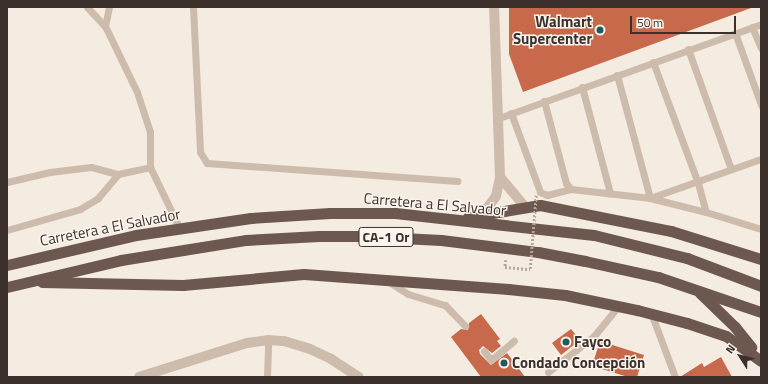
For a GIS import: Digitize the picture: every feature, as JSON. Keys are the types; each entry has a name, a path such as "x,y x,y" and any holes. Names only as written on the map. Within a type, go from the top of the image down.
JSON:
{"highway":[{"path":"458,219 525,206 540,205 671,231 761,259"},
{"name":"Carretera a El Salvador","path":"7,265 80,246 180,228 257,217 330,213 395,213 594,235 634,243 686,258 761,286"},
{"name":"CA-1 Or","path":"7,287 121,260 198,247 253,240 333,236 441,240 538,252 625,269 696,289 761,312"},
{"path":"25,282 183,285 304,274 508,289 565,296 651,313 726,336 761,361"},
{"path":"696,289 735,327 761,361"}],"street":[{"path":"483,214 496,196 500,178 496,119 494,7"},
{"path":"500,178 525,206"},
{"path":"140,377 247,343 268,340 284,341 310,349 331,359 359,377"}],"lane":[{"path":"87,7 105,26 139,98 150,132 150,167 180,228"},
{"path":"105,26 109,7"},
{"path":"193,7 200,152 207,163 457,182"},
{"path":"496,119 761,24"},
{"path":"752,27 761,48"},
{"path":"735,33 761,105"},
{"path":"688,49 731,169"},
{"path":"653,62 698,183 706,212"},
{"path":"618,75 650,198"},
{"path":"582,87 610,193"},
{"path":"544,101 566,183 571,188"},
{"path":"512,113 540,192 546,195 571,188 650,198 706,212 761,229"},
{"path":"650,198 698,183 731,169 761,160"},
{"path":"7,182 50,172 91,167 118,174 150,167"},
{"path":"7,230 80,209 98,198 118,174"},
{"path":"385,280 408,294 445,305 465,326"},
{"path":"548,372 594,336 618,306"},
{"path":"651,313 675,377"},
{"path":"267,377 268,340"},
{"path":"484,351 491,360 514,341"}],"path":[{"path":"505,267 530,269 536,195"}],"building":[{"name":"Walmart Supercenter","path":"509,7 751,8 523,92 509,54"},
{"path":"481,314 500,339 497,341 501,346 492,353 483,346 479,350 480,354 491,365 507,353 525,377 481,377 451,337 461,329 468,330 469,323"},
{"name":"Fayco","path":"571,329 580,340 561,355 552,343"},
{"path":"600,341 644,355 637,377 628,377 592,366"},
{"path":"721,357 732,377 680,377 702,363 704,367"}],"place":[{"name":"Walmart Supercenter","path":"600,30"},
{"name":"Fayco","path":"566,342"},
{"name":"Condado Concepción","path":"504,363"}]}
